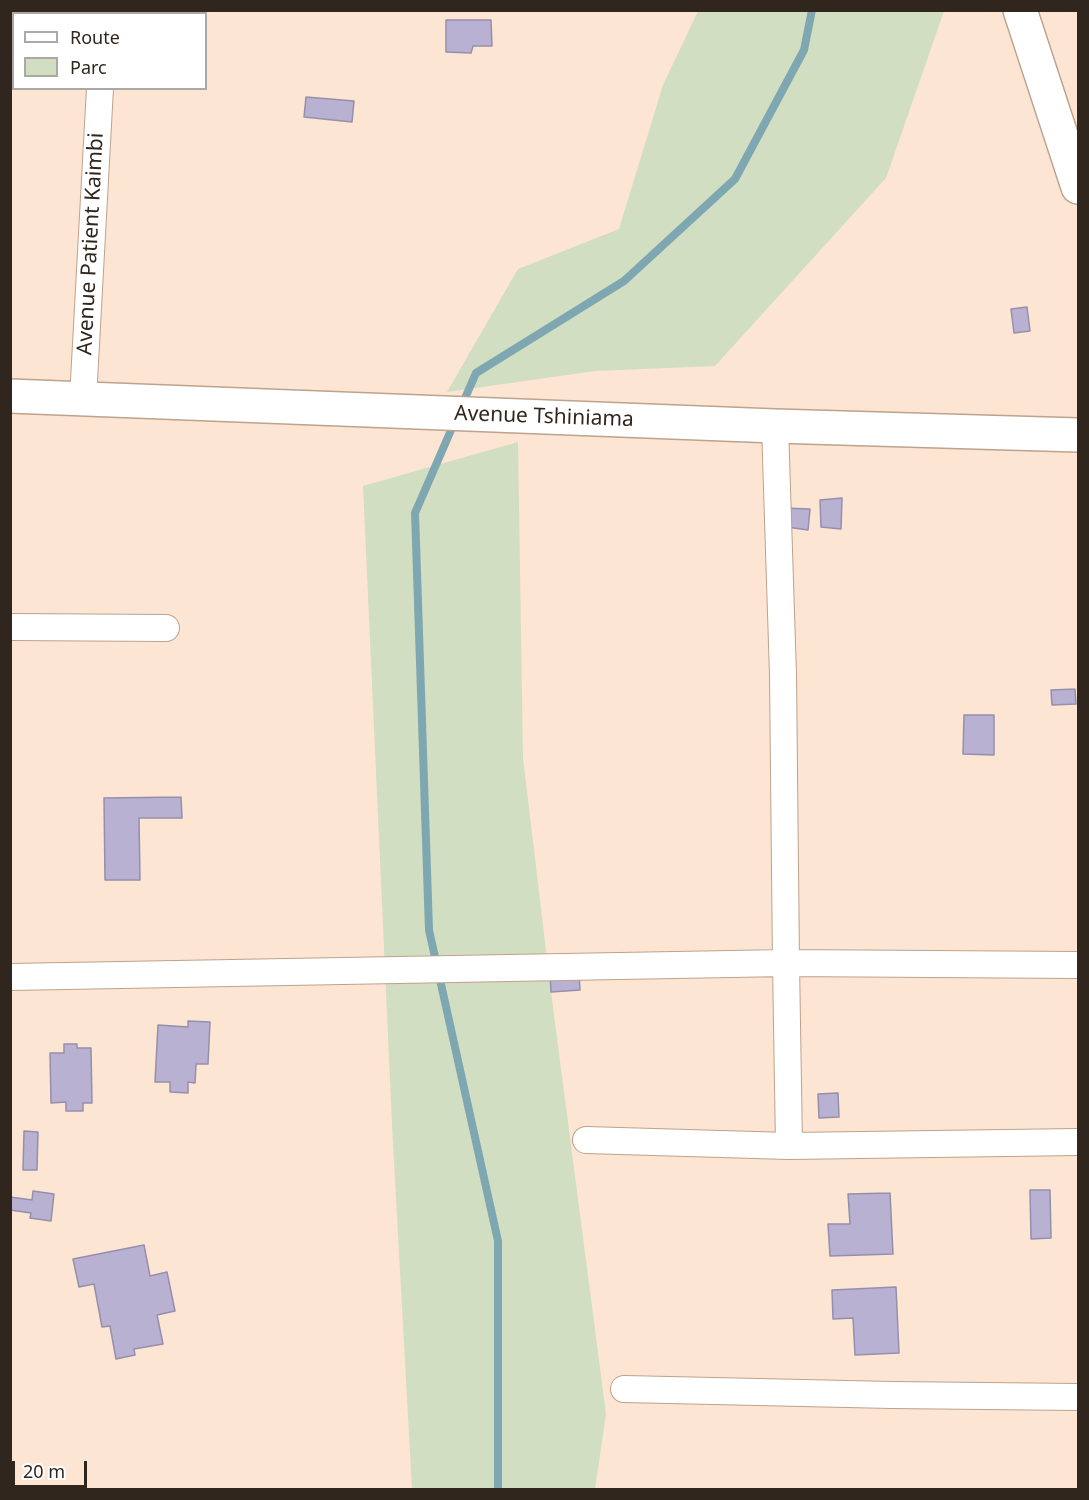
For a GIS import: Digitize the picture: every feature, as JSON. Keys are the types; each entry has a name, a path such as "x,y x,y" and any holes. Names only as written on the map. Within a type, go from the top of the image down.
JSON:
{"street":[{"path":"1020,10 1078,187"},
{"name":"Avenue Patient Kaimbi","path":"83,399 100,90"},
{"name":"Avenue Tshiniama","path":"10,396 775,426 1078,435"},
{"path":"775,426 783,675 789,1146"},
{"path":"10,627 166,628"},
{"path":"10,977 786,963 1078,965"},
{"path":"586,1140 789,1146 1078,1142"},
{"path":"624,1389 1078,1397"}],"green space":[{"path":"698,11 944,11 886,178 715,366 595,371 447,392 518,269 619,229 663,85"},
{"path":"518,442 523,758 606,1414 595,1489 412,1489 392,1124 363,486"}],"building":[{"path":"446,20 491,20 492,46 473,46 471,53 446,52"},
{"path":"306,97 354,101 352,122 304,117"},
{"path":"1027,307 1030,331 1014,333 1011,309"},
{"path":"842,498 841,529 821,527 820,500"},
{"path":"783,508 810,509 808,530 787,527"},
{"path":"1075,689 1076,704 1052,705 1051,690"},
{"path":"964,715 994,715 994,755 963,754"},
{"path":"181,797 182,818 139,818 140,880 105,880 104,798"},
{"path":"579,973 580,990 551,992 550,974"},
{"path":"188,1021 210,1022 208,1064 196,1064 195,1083 188,1082 188,1093 170,1092 170,1082 155,1082 158,1025 188,1027"},
{"path":"64,1044 77,1044 77,1048 91,1048 92,1103 83,1103 83,1111 66,1111 66,1102 51,1103 50,1053 64,1053"},
{"path":"838,1093 839,1117 819,1118 818,1094"},
{"path":"24,1131 38,1132 37,1170 23,1170"},
{"path":"1030,1190 1050,1190 1051,1238 1031,1239"},
{"path":"33,1191 54,1194 51,1221 30,1218 31,1213 10,1210 10,1197 32,1200"},
{"path":"890,1193 893,1254 830,1256 828,1224 850,1224 848,1194"},
{"path":"144,1245 150,1276 167,1272 175,1311 157,1315 163,1344 134,1349 135,1355 116,1359 110,1326 102,1327 94,1284 79,1287 73,1259"},
{"path":"896,1287 899,1353 855,1355 853,1318 833,1319 832,1290"}],"waterway":[{"path":"462,405 476,373 624,281 735,179 804,50 812,10"},
{"path":"455,421 415,513 429,930 498,1241 498,1490"}]}
